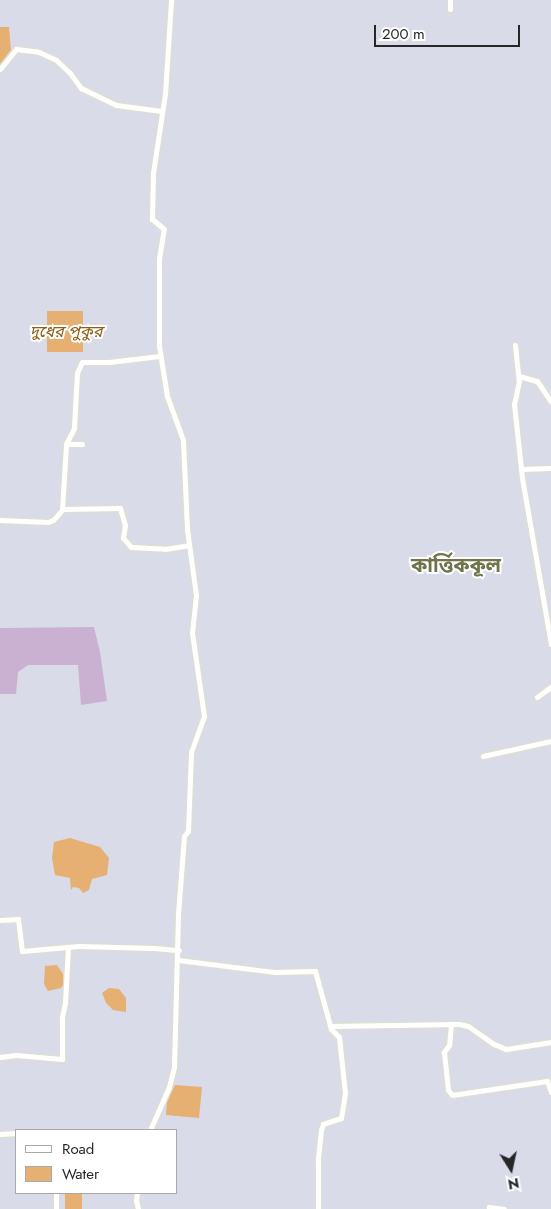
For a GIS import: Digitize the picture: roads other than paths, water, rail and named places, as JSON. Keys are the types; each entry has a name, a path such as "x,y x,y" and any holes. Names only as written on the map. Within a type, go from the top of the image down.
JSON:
{"street":[{"path":"150,1129 169,1087 174,1067 179,904 184,836 188,831 191,752 204,716 192,633 196,595 189,544 183,440 167,396 160,356 159,259 164,229 152,220 153,173 170,44 171,0"},
{"path":"450,0 450,9"},
{"path":"0,69 16,48 39,52 56,60 81,88 116,105 162,111"},
{"path":"515,345 518,376 514,404 522,469 551,644"},
{"path":"0,520 48,522 53,520 62,510 66,444 74,428 77,373 82,362 109,362 160,356"},
{"path":"518,376 537,382 551,402"},
{"path":"66,444 82,444"},
{"path":"522,469 551,468"},
{"path":"65,509 120,508 125,525 123,538 131,547 164,549 189,544"},
{"path":"537,697 551,687"},
{"path":"483,756 551,741"},
{"path":"0,920 18,919 22,951 68,947 178,950"},
{"path":"0,1057 16,1055 62,1059 62,1017 66,1003 68,947"},
{"path":"178,960 275,972 315,971 330,1026 339,1037 345,1093 344,1109 341,1118 323,1124 321,1130 318,1160 318,1209"},
{"path":"330,1026 451,1024 468,1026 506,1049 551,1042"},
{"path":"451,1024 449,1044 444,1052 448,1090 452,1095 488,1088 547,1081 551,1092"},
{"path":"0,1134 15,1133"},
{"path":"56,1194 56,1209"},
{"path":"137,1194 138,1209"},
{"path":"489,1209 489,1207 504,1209"}],"water":[{"path":"0,27 9,27 11,50 0,64"},
{"name":"দুধের পুকুর","path":"47,311 83,311 83,352 47,352"},
{"path":"70,838 100,847 109,858 107,875 92,879 89,890 83,893 79,888 73,887 71,890 70,878 55,875 52,858 54,842"},
{"path":"57,965 65,977 63,985 61,988 48,991 44,984 45,966"},
{"path":"109,988 119,989 126,998 126,1012 113,1010 106,1003 102,993"},
{"path":"175,1085 202,1087 199,1118 166,1115 167,1100"},
{"path":"65,1194 82,1194 82,1209 65,1209"}],"district":[{"name":"কার্ত্তিককূল","path":"456,565"}]}
